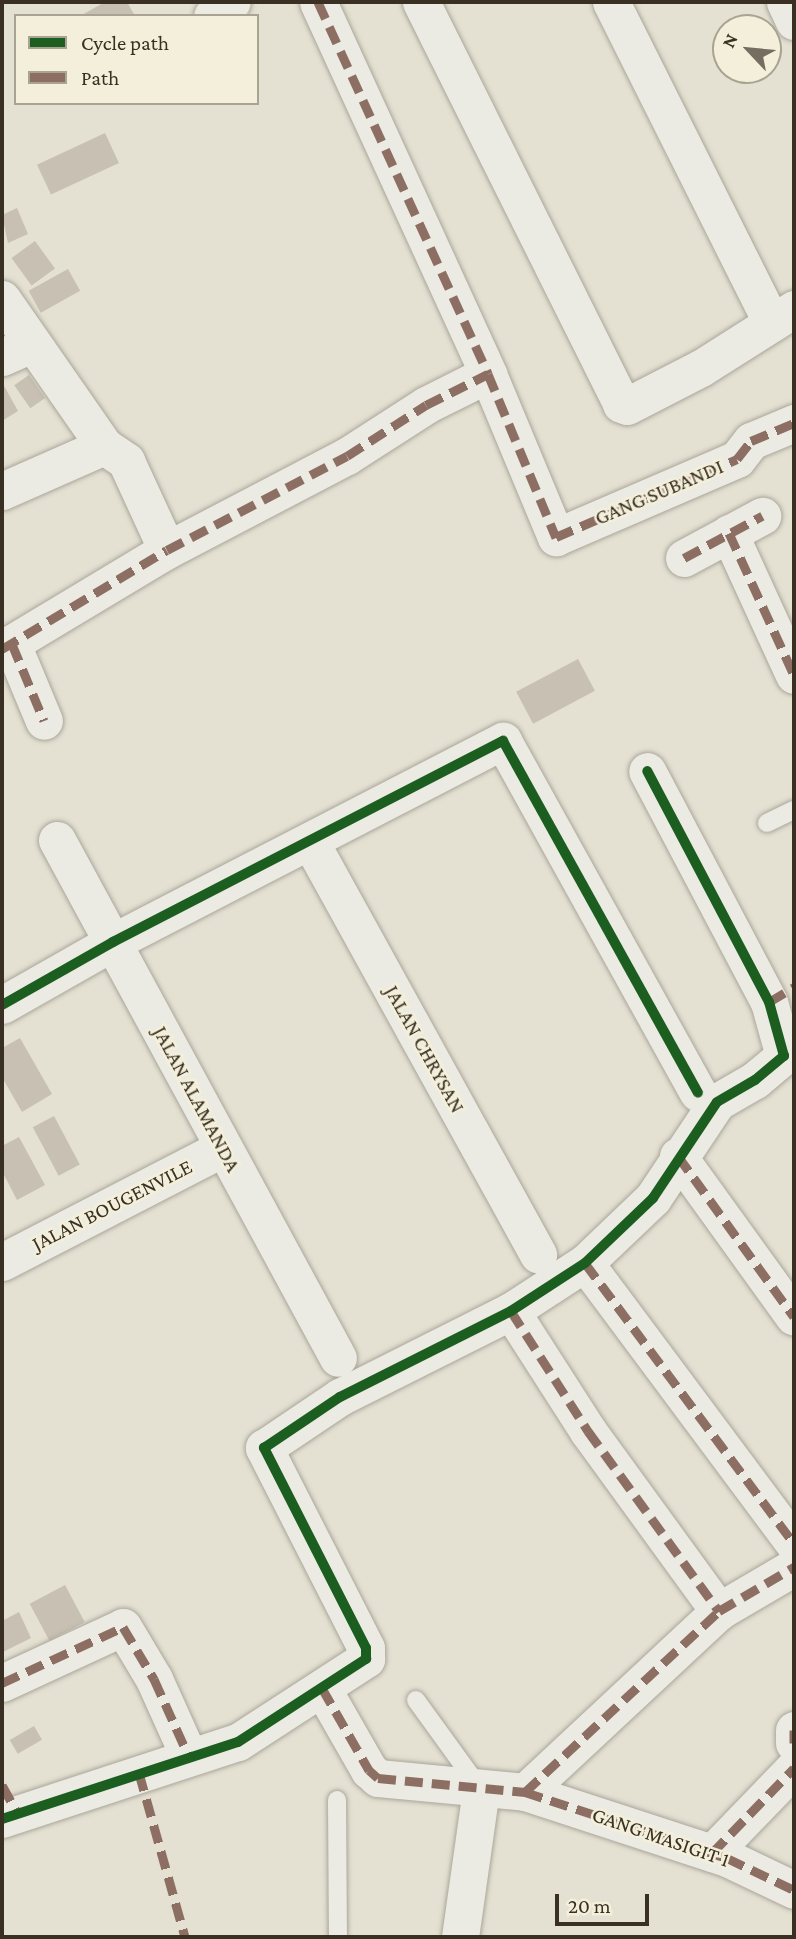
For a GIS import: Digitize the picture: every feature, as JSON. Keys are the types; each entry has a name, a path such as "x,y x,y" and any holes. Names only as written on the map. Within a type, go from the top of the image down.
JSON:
{"street":[{"path":"215,14 232,2"},
{"path":"44,721 7,646 167,550 347,456 426,405 488,374 318,2"},
{"path":"421,2 617,400 627,406 783,316 611,2"},
{"path":"785,2 794,21"},
{"path":"2,299 16,350 104,446 126,460 167,550"},
{"name":"GANG SUBANDI","path":"488,374 556,537 737,459 751,441 794,423"},
{"path":"2,491 104,446"},
{"path":"684,558 762,516"},
{"path":"729,533 794,675"},
{"path":"2,1005 113,942 311,843 503,741 698,1093"},
{"path":"7,1806 238,1742 322,1688 368,1654 264,1448 340,1397 511,1311 585,1263 653,1198 678,1156 717,1102 755,1080 784,1056 782,994 647,771"},
{"name":"JALAN ALAMANDA","path":"57,840 338,1358"},
{"name":"JALAN CHRYSAN","path":"311,843 538,1254"},
{"name":"JALAN BOUGENVILE","path":"2,1262 223,1148"},
{"path":"678,1156 794,1317"},
{"path":"585,1263 794,1543"},
{"path":"511,1311 588,1432 719,1611"},
{"path":"525,1791 719,1611 794,1567"},
{"path":"2,1683 123,1626 153,1679 189,1757"},
{"name":"GANG MASIGIT 1","path":"322,1688 372,1774 388,1782 525,1791 712,1853 794,1890"},
{"path":"794,1730 794,1743"},
{"path":"712,1853 794,1768"},
{"path":"460,1937 481,1790"}],"lane":[{"path":"767,823 794,810"},
{"path":"416,1700 481,1790"},
{"path":"337,1800 338,1937"}],"building":[{"path":"105,2 127,2 134,14 84,14"},
{"path":"105,133 119,163 51,195 37,165"},
{"path":"17,208 28,234 8,243 2,215"},
{"path":"35,241 55,269 32,286 12,258"},
{"path":"68,269 80,291 41,313 29,291"},
{"path":"29,375 45,398 30,408 14,385"},
{"path":"2,382 18,411 2,421"},
{"path":"578,659 595,691 533,724 516,692"},
{"path":"20,1038 52,1094 22,1112 2,1077 2,1048"},
{"path":"54,1116 80,1165 59,1176 33,1127"},
{"path":"19,1137 45,1185 17,1200 2,1171 2,1146"},
{"path":"65,1585 85,1622 49,1641 30,1604"},
{"path":"19,1612 31,1638 3,1652 2,1621"},
{"path":"34,1726 42,1740 18,1754 10,1740"}],"marked path":[{"path":"318,2 488,374 556,537 737,459 751,441 794,423"},
{"path":"2,649 167,550 347,456 426,405 488,374"},
{"path":"684,558 762,516"},
{"path":"729,533 794,675"},
{"path":"12,644 44,721"},
{"path":"769,1002 794,987"},
{"path":"678,1156 794,1317"},
{"path":"585,1263 794,1543"},
{"path":"511,1311 588,1431 719,1611"},
{"path":"525,1792 719,1611 794,1567"},
{"path":"2,1683 123,1627 154,1679 189,1757"},
{"path":"322,1688 369,1770 378,1778 525,1792 727,1858 794,1890"},
{"path":"794,1730 794,1743"},
{"path":"712,1853 794,1768"},
{"path":"139,1773 185,1937"},
{"path":"2,1785 18,1814"}],"cycle path":[{"path":"2,1005 113,942 503,741 698,1093"},
{"path":"2,1819 238,1742 366,1659 366,1648 264,1448 340,1397 511,1311 585,1263 653,1198 717,1102 755,1080 784,1056 769,1002 647,771"}]}
